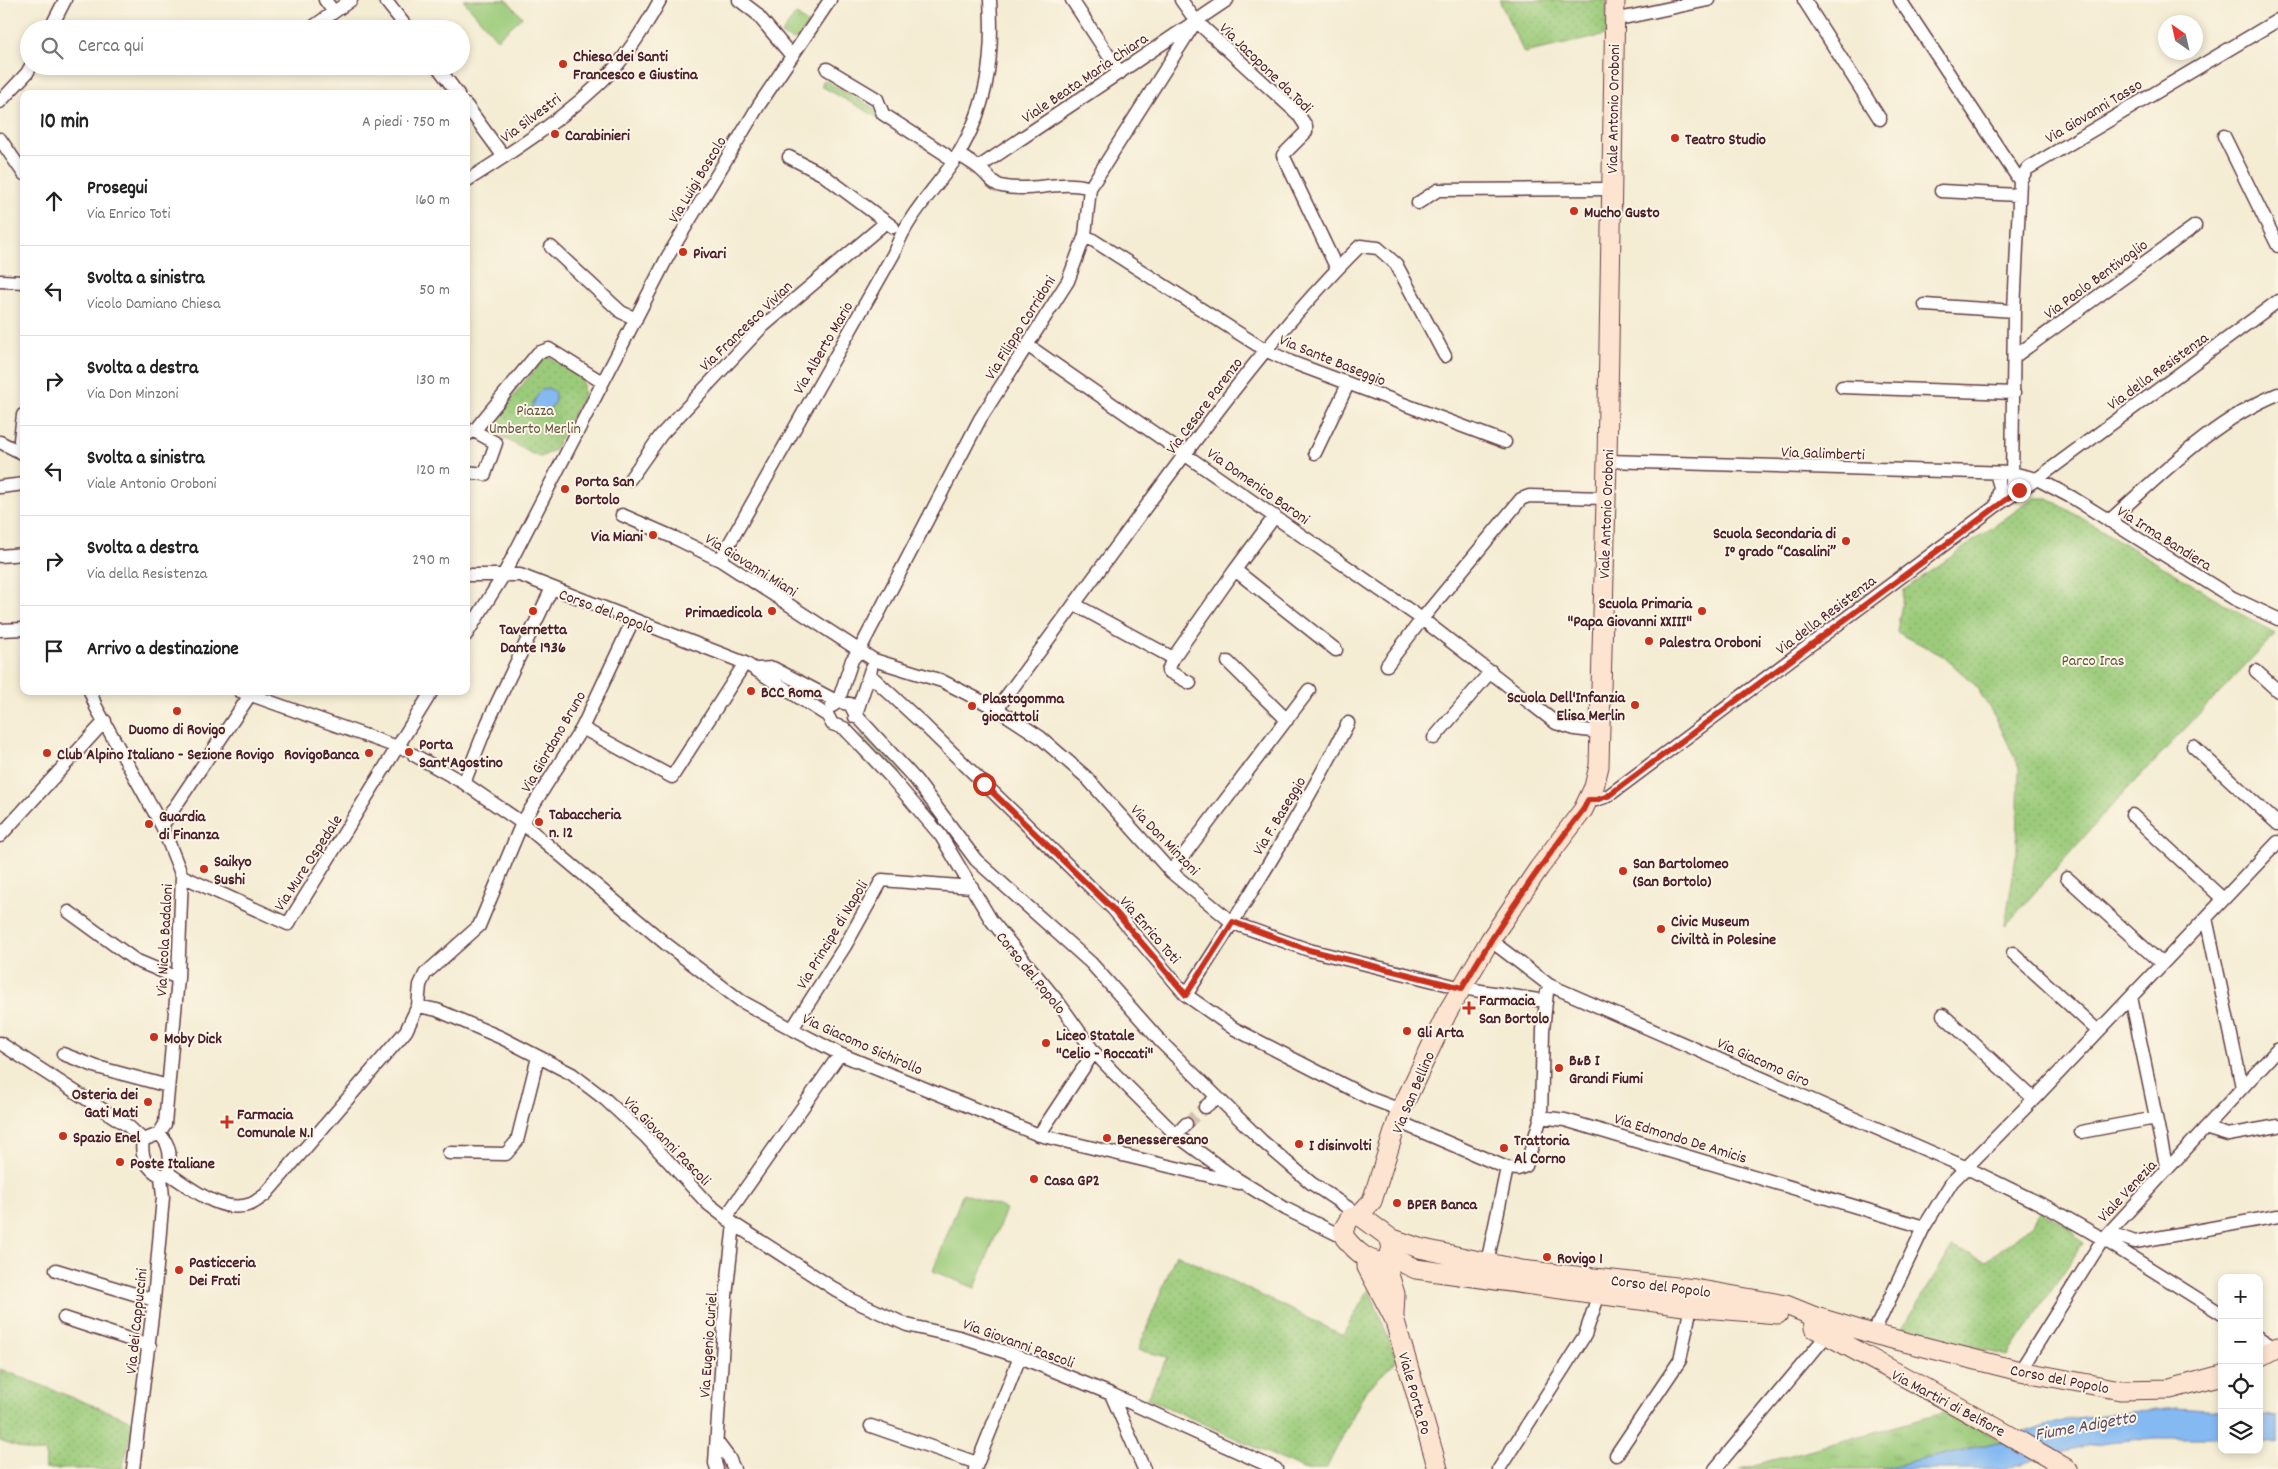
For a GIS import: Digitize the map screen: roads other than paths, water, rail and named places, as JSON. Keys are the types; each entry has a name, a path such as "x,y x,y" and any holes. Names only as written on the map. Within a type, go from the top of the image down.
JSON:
{"street":[{"path":"55,20 65,0"},
{"path":"325,0 334,12"},
{"path":"323,20 351,0"},
{"path":"385,0 401,20"},
{"name":"Via Silvestri","path":"470,178 504,157 564,114 613,69 652,15 660,0"},
{"path":"739,0 756,13 791,55"},
{"name":"Via Luigi Boscolo","path":"602,382 668,256 791,55 814,27 830,0"},
{"name":"Via Alberto Mario","path":"720,560 894,253 902,232 955,158 979,116 989,73 992,30 990,0"},
{"path":"1072,0 1120,73"},
{"path":"1181,0 1196,21"},
{"name":"Viale Beata Maria Chiara","path":"979,167 1227,0"},
{"name":"Viale Antonio Oroboni","path":"1462,988 1490,940 1539,868 1583,810 1594,787 1599,766 1607,461 1615,0"},
{"path":"1614,20 1708,0"},
{"path":"1804,0 1880,118"},
{"path":"1900,0 2020,181 2014,311 2012,485 2001,502"},
{"name":"Via Giovanni Tasso","path":"2020,181 2027,169 2278,20"},
{"name":"Via Filippo Corridoni","path":"838,702 852,660 859,651 980,419 1068,281 1085,234 1090,188 1196,21"},
{"name":"Via Jacopone da Todi","path":"1196,21 1298,114 1306,126 1306,132 1284,155 1337,269"},
{"path":"827,69 877,99 883,114 945,154 979,167 999,186 1028,189 1065,184 1090,188"},
{"path":"0,102 25,75"},
{"path":"444,75 455,90"},
{"path":"470,111 504,157"},
{"path":"2224,136 2278,246"},
{"path":"0,139 20,168"},
{"path":"789,157 822,174 852,195 886,223 902,232"},
{"path":"1418,202 1438,190 1611,189"},
{"path":"1941,191 2018,195"},
{"name":"Via Francesco Vivian","path":"630,479 661,435 761,328 886,223"},
{"name":"Via Paolo Bentivoglio","path":"2014,356 2195,226"},
{"name":"Via Sante Baseggio","path":"1085,234 1265,350 1348,384 1505,442"},
{"name":"Via Cesare Parenzo","path":"997,709 1185,454 1265,350 1360,246 1378,248 1396,264 1445,356"},
{"path":"551,247 621,312 636,319"},
{"path":"0,281 20,282"},
{"name":"Via della Resistenza","path":"1588,800 1596,800 1608,796 2001,502 2037,479 2278,301"},
{"path":"1925,305 2014,311"},
{"name":"Via Domenico Baroni","path":"1027,345 1422,619 1556,723 1575,729 1600,732"},
{"path":"470,472 485,474 496,443 470,433 538,353 549,349 602,382 502,576 470,628"},
{"path":"1315,453 1348,384"},
{"path":"1842,387 2014,393"},
{"path":"2109,521 2207,435 2245,410 2278,394"},
{"path":"0,442 20,452"},
{"name":"Via Galimberti","path":"1607,461 2012,473 2037,479"},
{"path":"1996,473 2000,487 2001,502"},
{"name":"Via Irma Bandiera","path":"2037,479 2233,598 2278,619"},
{"path":"0,487 20,484"},
{"path":"1387,665 1422,619 1521,499 1529,496 1606,498"},
{"name":"Via Giovanni Miani","path":"622,515 720,560 874,660"},
{"path":"1190,683 1168,672 1174,658 1275,516"},
{"path":"0,556 20,554"},
{"path":"1235,570 1336,650"},
{"name":"Corso del Popolo","path":"470,575 502,576 520,574 633,620 745,662 768,679 792,691 828,716 835,727 844,728 889,775 941,836 991,920 1059,1003 1094,1052 1176,1135 1245,1185 1344,1238"},
{"path":"464,783 488,722 552,588"},
{"path":"1074,604 1174,658"},
{"name":"Via Giordano Bruno","path":"418,1006 420,985 425,974 479,926 522,824 582,728 633,620"},
{"path":"0,630 20,629"},
{"path":"844,728 854,722 855,714 874,660"},
{"name":"Via Don Minzoni","path":"874,660 942,681 997,709 1040,737 1086,777 1171,872 1233,922 1309,950 1462,988"},
{"path":"582,728 672,777 745,662"},
{"path":"1228,662 1287,720"},
{"name":"Corso del Popolo","path":"758,670 773,668 838,702 850,704 855,714 916,780 976,860 1091,963 1162,1043 1216,1098 1311,1183 1390,1238 1486,1270"},
{"path":"2256,670 2278,690"},
{"path":"1434,738 1490,671"},
{"name":"Via Enrico Toti","path":"870,675 1113,909 1186,995 1233,1028 1399,1115 1507,1168"},
{"path":"1171,872 1309,690"},
{"name":"Via Nicola Badaloni","path":"92,695 96,707 162,826 182,876 178,978 165,1124 159,1134"},
{"path":"162,826 244,695"},
{"name":"Via Giacomo Sichirollo","path":"251,695 405,750 464,783 522,824 673,950 741,1001 840,1054 1039,1135 1245,1185"},
{"path":"405,750 430,695"},
{"path":"828,716 831,707 838,702"},
{"path":"0,836 105,721"},
{"name":"Via F. Baseggio","path":"1186,995 1233,922 1326,765 1348,722"},
{"path":"2193,746 2278,824"},
{"name":"Via Mure Ospedale","path":"182,876 288,924 405,750"},
{"path":"2132,815 2224,899"},
{"path":"1873,1334 1924,1227 1952,1182 2034,1099 2278,842"},
{"path":"2068,878 2162,964"},
{"name":"Via Principe di Napoli","path":"792,1030 845,946 882,880 972,887"},
{"path":"69,912 135,960 178,978"},
{"path":"2206,918 2242,1087"},
{"name":"Via Giacomo Giro","path":"1490,940 1549,985 1966,1167 2049,1208 2103,1239 2218,1312"},
{"path":"2013,953 2098,1031"},
{"path":"1486,1270 1507,1168 1518,1169 1526,1166 1541,1117 1543,1030 1545,999 1549,985"},
{"path":"1462,988 1538,1000 1545,999"},
{"name":"Via San Bellino","path":"1366,1220 1374,1213 1372,1201 1399,1115 1462,988"},
{"path":"2131,997 2167,1170"},
{"path":"143,1140 141,1151 151,1170 165,1174 220,1204 234,1206 251,1204 265,1195 406,1031 418,1006"},
{"name":"Via Giovanni Pascoli","path":"418,1006 437,1010 502,1038 572,1074 606,1100 645,1136 707,1203 731,1221 850,1299 907,1326 959,1337 1020,1357 1111,1394 1276,1469"},
{"path":"1943,1015 2034,1099"},
{"path":"0,1043 128,1126 143,1140"},
{"name":"Viale Venezia","path":"2020,1371 2103,1239 2278,1049"},
{"path":"1039,1135 1094,1052"},
{"path":"63,1054 106,1070 168,1086"},
{"path":"731,1221 732,1208 840,1054"},
{"path":"449,1153 506,1154 517,1141 538,1057"},
{"path":"1205,1107 1216,1098"},
{"name":"Via Edmondo De Amicis","path":"1541,1117 1565,1120 1924,1227"},
{"path":"2081,1132 2156,1118"},
{"path":"1176,1135 1186,1124"},
{"path":"2205,1128 2228,1135 2278,1126"},
{"path":"143,1140 159,1134"},
{"name":"Via dei Cappuccini","path":"133,1469 150,1346 169,1147 166,1140 159,1134"},
{"path":"2103,1239 2116,1235 2135,1242 2278,1216"},
{"path":"1366,1220 1350,1218 1343,1230 1344,1238 1381,1259 1392,1251 1390,1238"},
{"name":"Via Eugenio Curiel","path":"717,1469 715,1463 731,1221"},
{"path":"2135,1242 2133,1252 2137,1261"},
{"name":"Corso del Popolo","path":"1381,1259 1416,1269 1486,1270 1813,1316"},
{"name":"Viale Porta Po","path":"1394,1318 1395,1294 1381,1259 1367,1267 1394,1318 1438,1469"},
{"path":"1395,1294 1401,1280 1416,1269"},
{"path":"56,1270 154,1300"},
{"path":"1499,1469 1585,1335 1601,1286"},
{"path":"1616,1455 1680,1360 1693,1298"},
{"name":"Via Martiri di Belfiore","path":"1813,1316 1814,1328 1831,1328 1882,1366 2005,1431 2067,1469"},
{"path":"64,1318 150,1346"},
{"path":"1715,1469 1831,1328"},
{"name":"Corso del Popolo","path":"1831,1328 1873,1334 2020,1371 2120,1390 2170,1389 2218,1376"},
{"name":"Via Martiri di Belfiore","path":"1873,1334 1872,1350 1882,1366"},
{"path":"2263,1340 2277,1349"},
{"path":"2263,1355 2277,1349"},
{"path":"871,1426 976,1466 1020,1357"},
{"path":"1111,1394 1144,1469"},
{"path":"717,1442 729,1458 734,1469"}],"water":[{"path":"547,388 554,391 555,399 548,411 537,414 533,412 536,398 543,389"},
{"name":"Fiume Adigetto","path":"2176,1407 2218,1410 2218,1438 2155,1438 2109,1442 2076,1448 2003,1469 1881,1469 2002,1441 2066,1419"},
{"path":"2263,1415 2278,1417 2278,1445 2263,1443"}],"tunnel":[{"path":"1186,1124 1205,1107"}],"place":[{"name":"Chiesa dei Santi Francesco e Giustina","path":"563,64"},
{"name":"Carabinieri","path":"555,134"},
{"name":"Teatro Studio","path":"1675,138"},
{"name":"Mucho Gusto","path":"1574,211"},
{"name":"Pivari","path":"683,252"},
{"name":"Porta San Bortolo","path":"565,489"},
{"name":"Via Miani","path":"653,535"},
{"name":"Scuola Secondaria di I° grado “Casalini”","path":"1846,541"},
{"name":"Tavernetta Dante 1936","path":"533,611"},
{"name":"Primaedicola","path":"772,611"},
{"name":"Scuola Primaria \"Papa Giovanni XXIII\"","path":"1702,611"},
{"name":"Palestra Oroboni","path":"1649,641"},
{"name":"BCC Roma","path":"751,691"},
{"name":"Scuola Dell'Infanzia Elisa Merlin","path":"1635,705"},
{"name":"Plastogomma giocattoli","path":"972,706"},
{"name":"Duomo di Rovigo","path":"177,711"},
{"name":"Porta Sant'Agostino","path":"409,752"},
{"name":"Club Alpino Italiano - Sezione Rovigo","path":"47,753"},
{"name":"RovigoBanca","path":"369,753"},
{"name":"Tabaccheria n. 12","path":"539,822"},
{"name":"Guardia di Finanza","path":"149,824"},
{"name":"Saikyo Sushi","path":"204,869"},
{"name":"San Bartolomeo (San Bortolo)","path":"1623,871"},
{"name":"Civic Museum Civiltà in Polesine","path":"1661,929"},
{"name":"Farmacia San Bortolo","path":"1469,1008"},
{"name":"Gli Arta","path":"1407,1031"},
{"name":"Moby Dick","path":"154,1037"},
{"name":"Liceo Statale \"Celio - Roccati\"","path":"1046,1043"},
{"name":"B&B I Grandi Fiumi","path":"1559,1068"},
{"name":"Osteria dei Gati Mati","path":"148,1102"},
{"name":"Farmacia Comunale N.1","path":"227,1122"},
{"name":"Spazio Enel","path":"63,1136"},
{"name":"Benesseresano","path":"1107,1138"},
{"name":"I disinvolti","path":"1299,1144"},
{"name":"Trattoria Al Corno","path":"1504,1148"},
{"name":"Poste Italiane","path":"120,1162"},
{"name":"Casa GP2","path":"1034,1179"},
{"name":"BPER Banca","path":"1397,1203"},
{"name":"Rovigo 1","path":"1547,1257"},
{"name":"Pasticceria Dei Frati","path":"179,1270"}],"park label":[{"name":"Piazza Umberto Merlin","path":"535,418"},
{"name":"Parco Iras","path":"2093,659"}]}
